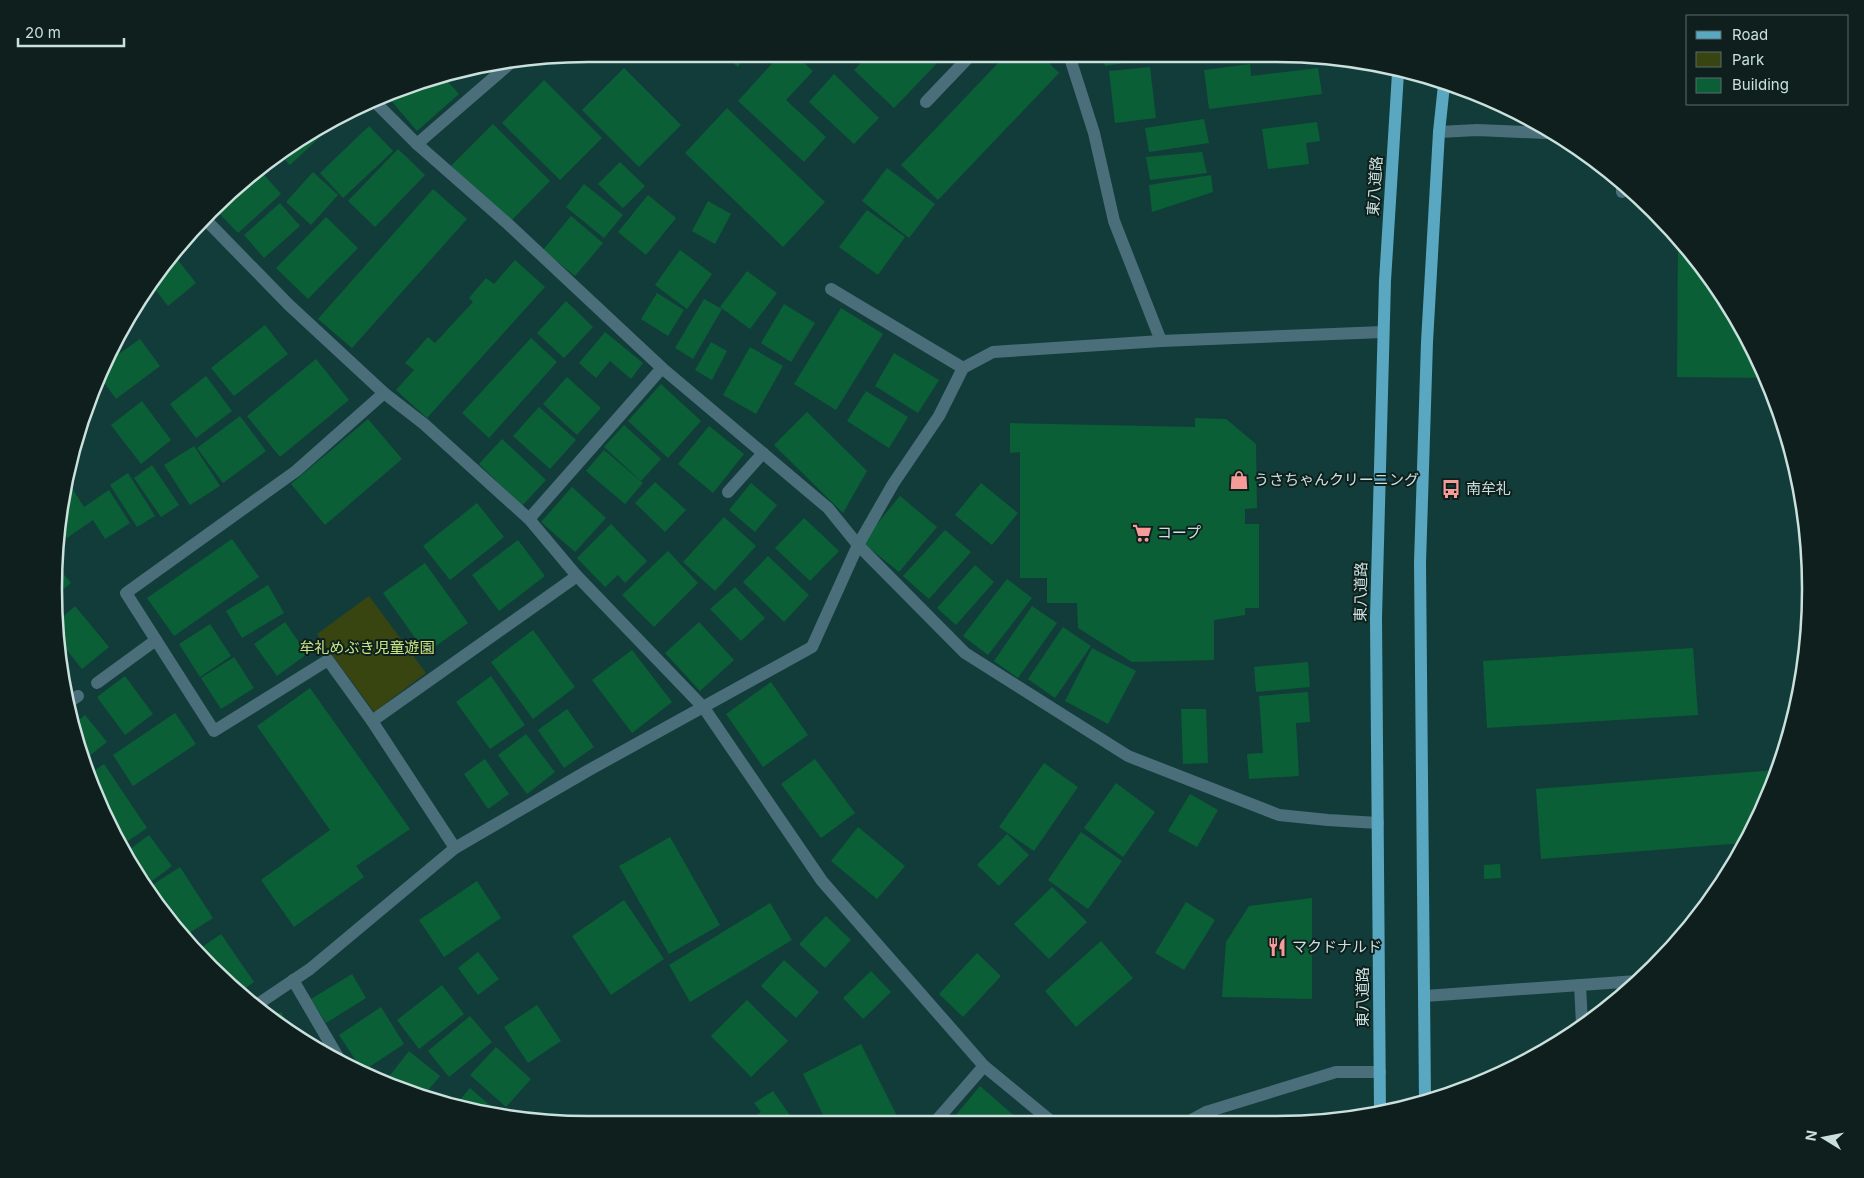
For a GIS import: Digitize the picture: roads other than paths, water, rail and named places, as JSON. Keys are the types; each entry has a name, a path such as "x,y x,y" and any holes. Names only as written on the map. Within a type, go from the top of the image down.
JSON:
{"main road":[{"name":"東八道路","path":"1380,1105 1376,618 1383,332 1398,77"},
{"path":"1425,1094 1420,563 1427,342 1439,132 1443,90"}],"street":[{"path":"926,102 964,62"},
{"path":"1071,62 1094,134 1114,221 1161,341"},
{"path":"417,144 502,70"},
{"path":"380,107 417,144 508,224 662,368 828,508 858,545 965,653 1128,756 1279,815 1378,823"},
{"path":"1439,132 1477,130 1536,132"},
{"path":"211,224 289,305 384,393 424,424 529,519 577,576 704,708 822,881 984,1066 1045,1116"},
{"path":"831,289 963,368"},
{"path":"262,1002 310,969 455,848 581,775 812,647 858,545 893,484 939,416 963,368 993,352 1161,341 1383,332"},
{"path":"529,519 662,368"},
{"path":"384,393 296,471 126,593 214,731 328,660 372,721 455,848"},
{"path":"728,492 763,453"},
{"path":"372,721 577,576"},
{"path":"97,683 156,640"},
{"path":"293,980 334,1049"},
{"path":"1425,996 1625,982"},
{"path":"1580,986 1582,1017"},
{"path":"941,1116 984,1066"},
{"path":"1198,1116 1285,1086 1336,1072 1380,1072"}],"place":[{"name":"うさちゃんクリーニング","path":"1239,480"},
{"name":"南牟礼","path":"1451,489"},
{"name":"コープ","path":"1142,533"},
{"name":"マクドナルド","path":"1277,947"}],"park label":[{"name":"牟礼めぶき児童遊園","path":"367,648"}]}
